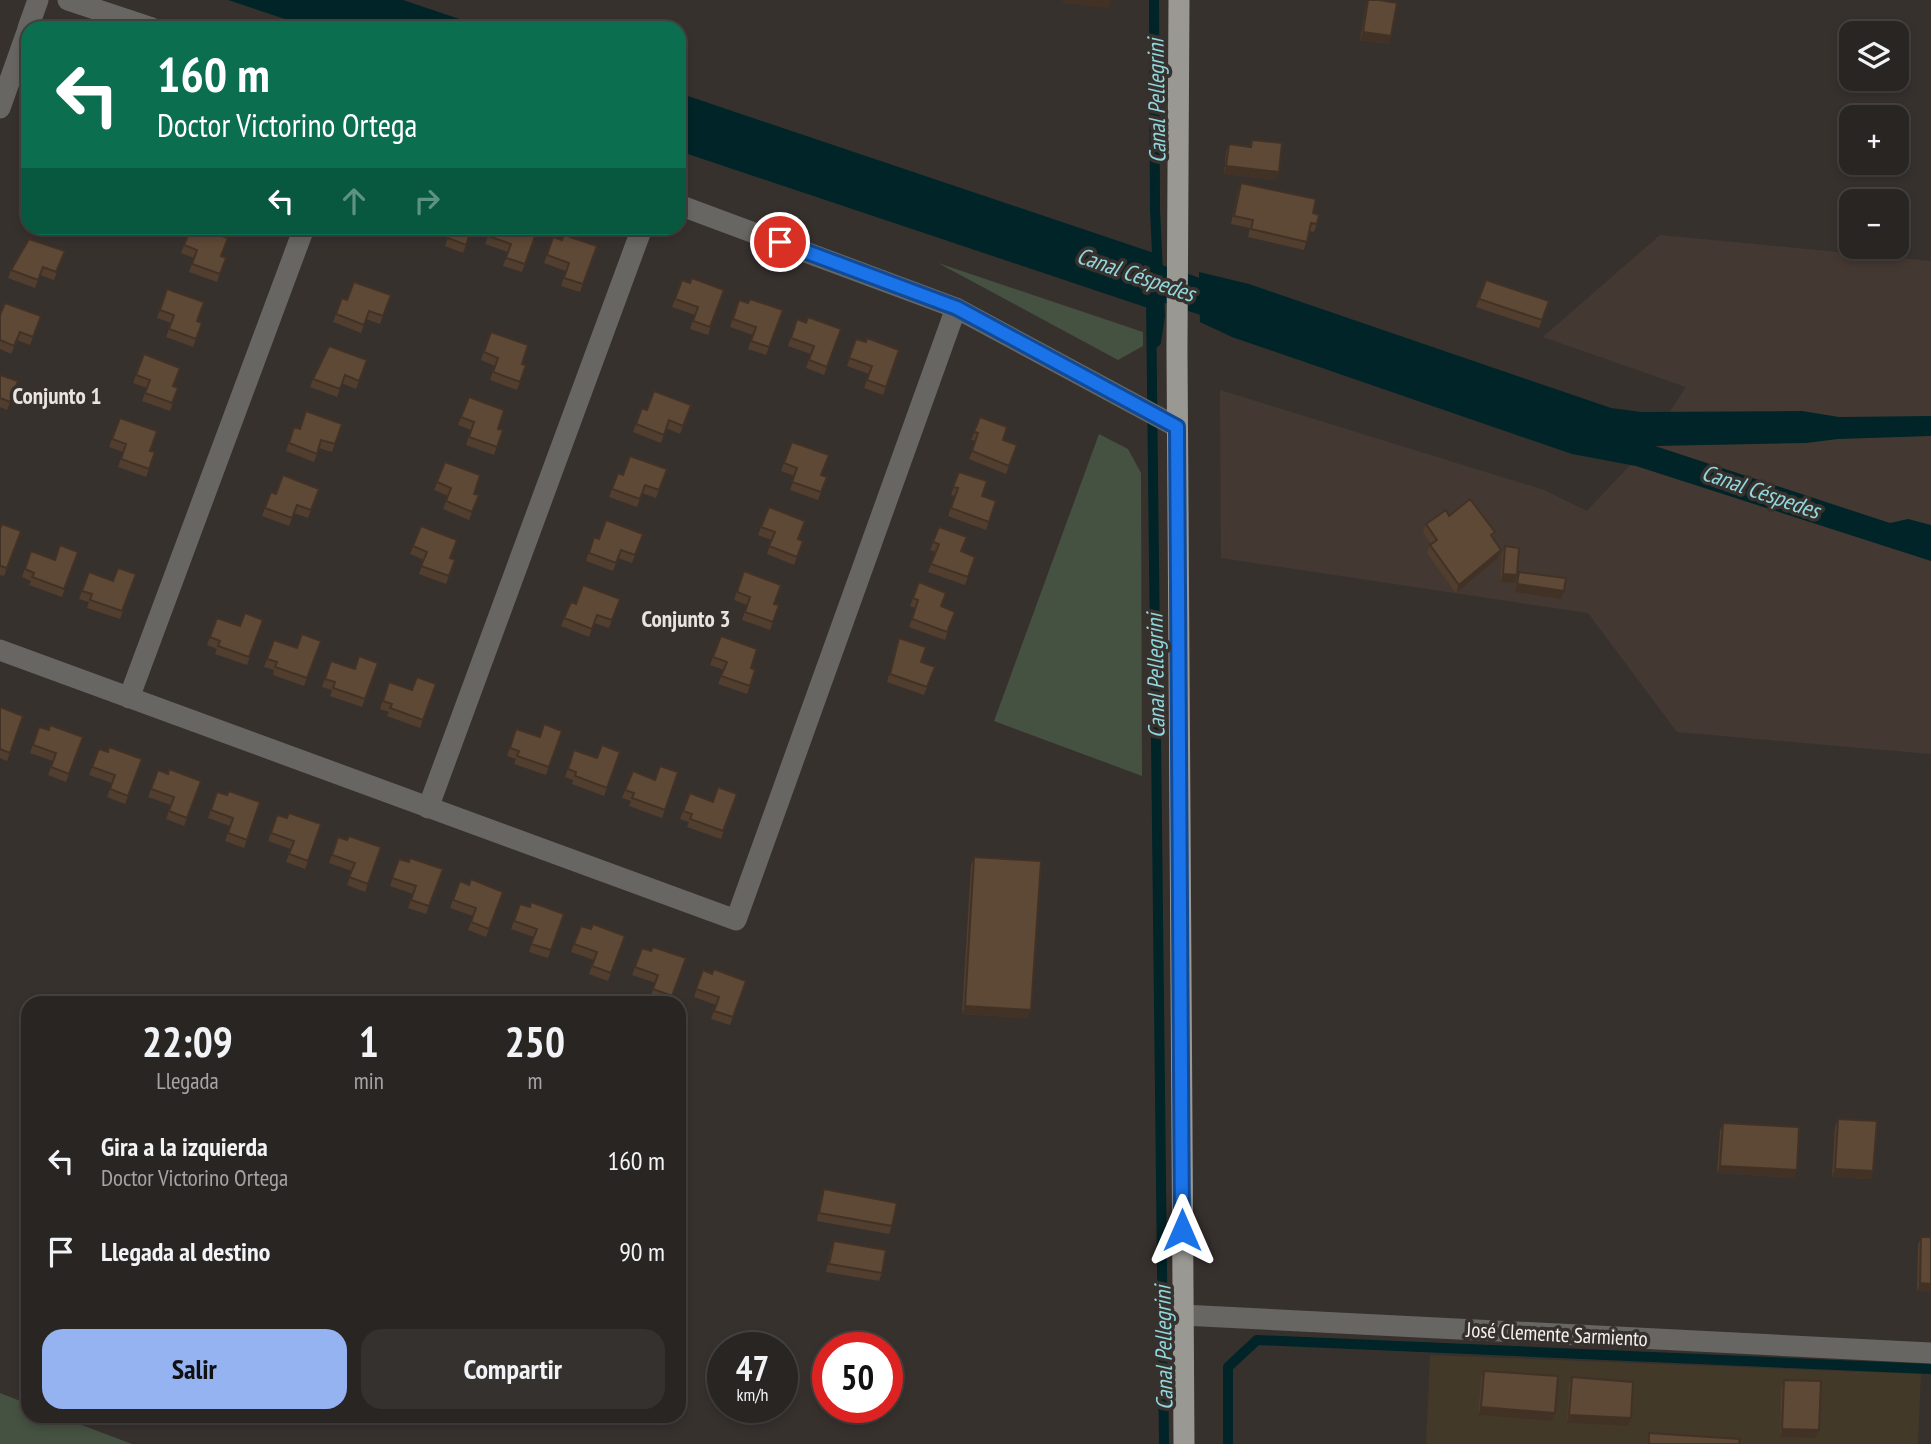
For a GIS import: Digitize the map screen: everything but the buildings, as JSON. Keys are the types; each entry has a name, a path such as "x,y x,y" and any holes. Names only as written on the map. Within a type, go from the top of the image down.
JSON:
{"main road":[{"path":"1179,0 1177,427 1184,1444"}],"street":[{"path":"31,21 38,0"},
{"path":"68,0 131,21"},
{"path":"0,108 21,49"},
{"path":"686,208 957,308 1177,427"},
{"path":"129,698 301,235"},
{"path":"428,807 639,235"},
{"path":"0,650 736,920 957,308"},
{"name":"José Clemente Sarmiento","path":"1182,1315 1931,1353"}],"shaded area":[{"path":"1660,235 1839,252 1839,259 1931,261 1931,754 1677,732 1588,613 1221,558 1220,390 1544,490 1587,511 1647,447 1686,387 1543,337"},
{"path":"1430,1355 1921,1374 1918,1444 1426,1444"}],"green space":[{"path":"938,263 1143,332 1143,346 1118,360"},
{"path":"1099,434 1128,449 1141,473 1142,776 994,721"},
{"path":"0,1393 21,1401 21,1423 76,1423 132,1444 0,1444"}],"water":[{"path":"228,0 403,0 465,21 291,21"},
{"path":"686,95 1154,253 1154,310 686,153"},
{"path":"1199,272 1249,284 1611,408 1641,412 1802,411 1839,417 1931,416 1931,436 1838,439 1806,443 1655,446 1890,523 1908,519 1931,525 1931,561 1636,466 1572,454 1232,337 1200,322"}],"waterway":[{"name":"Canal Pellegrini","path":"1154,0 1155,210 1160,316 1156,342"},
{"name":"Canal Céspedes","path":"1110,266 1243,311"},
{"name":"Canal Pellegrini","path":"1151,297 1164,1444"},
{"path":"1228,1444 1228,1367 1257,1340 1931,1369"}],"district":[{"name":"Conjunto 1","path":"57,395"},
{"name":"Conjunto 3","path":"686,618"}],"route":[{"path":"780,242 957,308 1177,427 1182,1230"}]}
